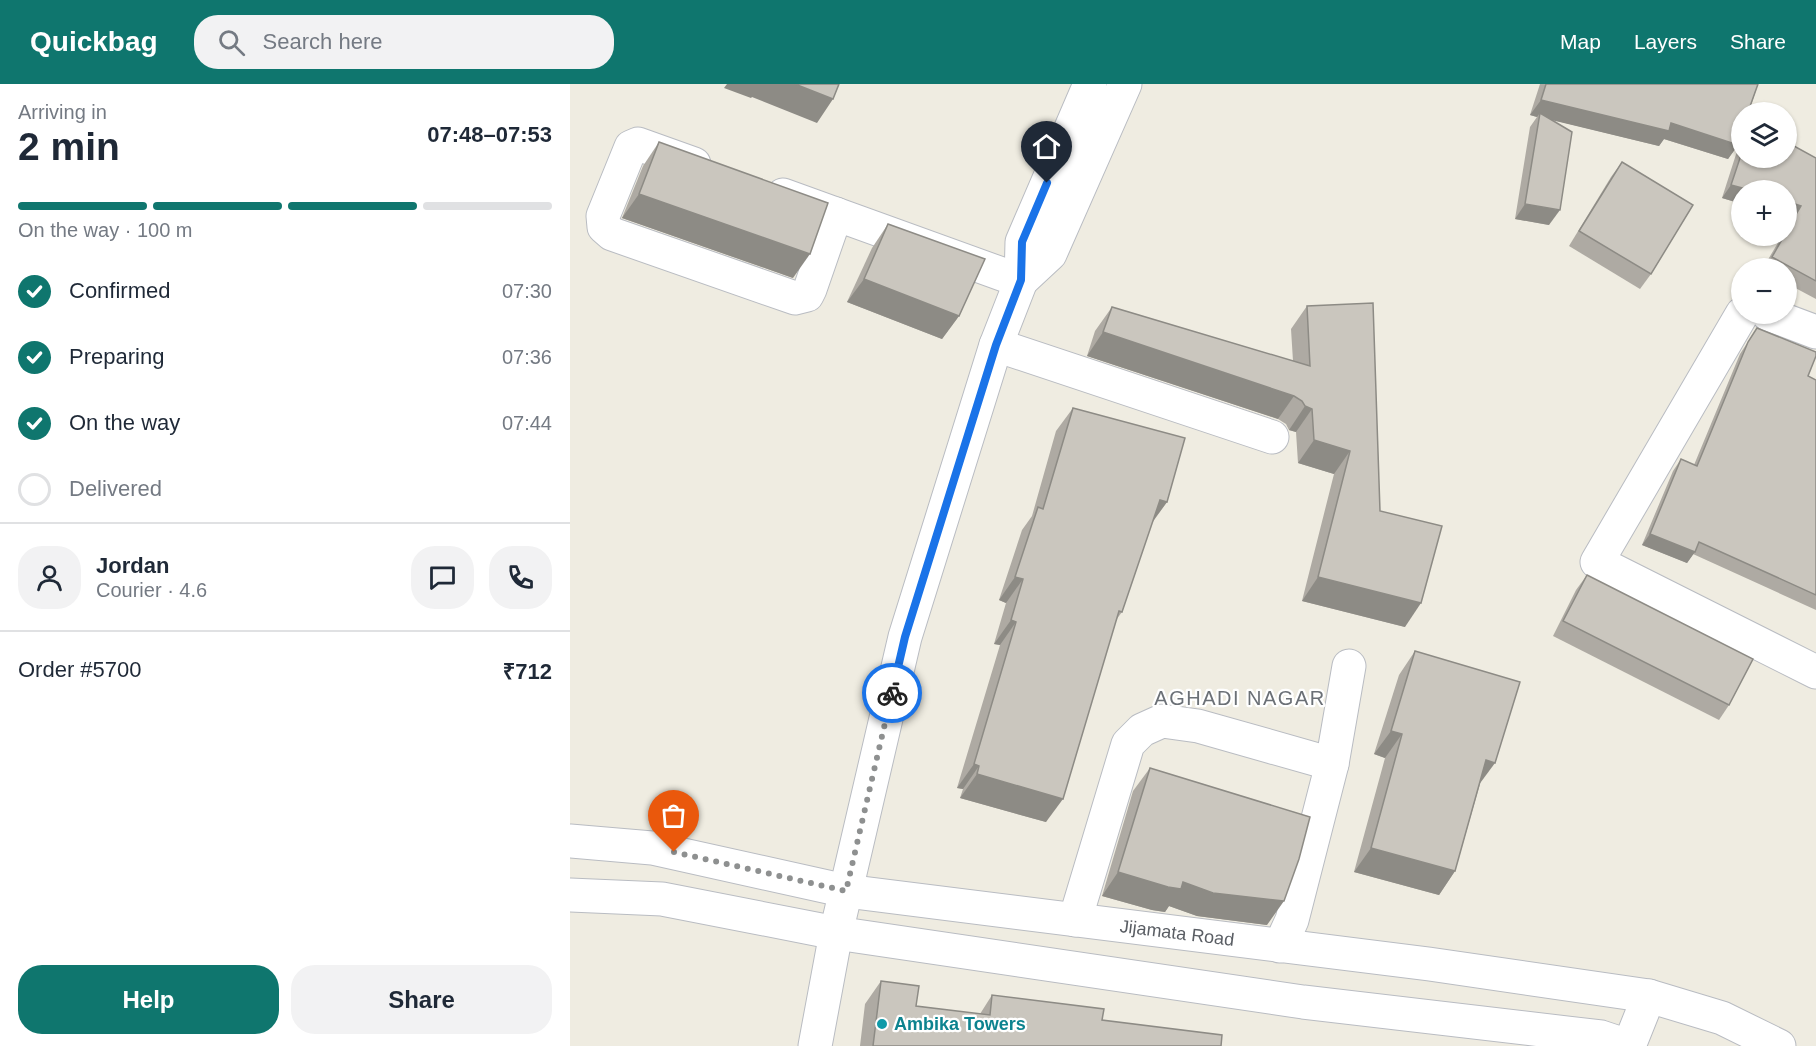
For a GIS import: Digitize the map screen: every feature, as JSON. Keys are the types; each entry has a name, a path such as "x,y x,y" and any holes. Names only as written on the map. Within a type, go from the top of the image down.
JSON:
{"street":[{"path":"816,1046 836,933 905,637 996,345 1021,280 1022,242 1090,84"},
{"path":"1021,280 1050,254 1125,84"},
{"path":"717,172 638,144 631,147 603,216 604,227 612,234 795,298 807,295 810,289 836,214"},
{"path":"760,188 1021,280"},
{"path":"1736,324 1597,562 1816,672"},
{"path":"1795,324 1816,332"},
{"path":"996,345 1272,437"},
{"path":"1280,946 1292,920 1332,764 1349,666"},
{"path":"1075,920 1128,744 1142,730 1162,721 1198,726 1332,764"},
{"name":"Jijamata Road","path":"570,841 652,848 846,891 1429,964 1649,996 1722,1018 1779,1046"},
{"path":"570,895 662,899 836,933 1303,1002 1601,1037 1628,1046 1649,996"}],"building":[{"path":"795,84 839,84 833,99"},
{"path":"1546,84 1758,84 1752,102 1731,102 1731,143 1671,123 1669,131 1541,100"},
{"path":"1540,113 1572,132 1560,210 1525,204"},
{"path":"659,142 828,203 810,254 639,194"},
{"path":"1797,148 1816,158 1816,281 1797,271 1797,258 1772,257 1778,246 1797,246 1797,213 1801,206 1797,205 1797,180 1733,180 1737,168 1797,168"},
{"path":"1622,162 1693,205 1651,274 1579,231"},
{"path":"888,224 985,259 959,316 864,279"},
{"path":"1373,303 1380,511 1442,526 1421,603 1318,577 1350,451 1314,440 1312,409 1294,396 1103,332 1112,307 1310,366 1307,306"},
{"path":"1757,328 1816,352 1808,376 1816,380 1816,595 1699,542 1695,552 1650,534 1681,459 1697,466 1748,342"},
{"path":"1073,408 1185,438 1167,502 1160,500 1122,612 1119,611 1063,799 977,774 979,766 974,764 1016,622 1011,620 1023,579 1015,577 1038,507 1043,509"},
{"path":"1587,575 1753,659 1729,705 1563,621"},
{"path":"1415,651 1520,682 1495,763 1486,760 1455,871 1371,848 1402,734 1391,731"},
{"path":"1150,768 1310,817 1299,859 1284,901 1213,893 1183,882 1181,889 1168,887 1118,872"},
{"path":"881,981 919,986 916,1006 990,1015 992,995 1104,1009 1102,1020 1222,1035 1221,1046 873,1046"}],"way so far":[{"path":"674,852 846,891 892,693"}],"place":[{"name":"Ambika Towers","path":"882,1024"}],"district":[{"name":"AGHADI NAGAR","path":"1240,698"}],"route":[{"path":"892,693 905,637 996,345 1021,280 1022,242 1047,183"}]}
